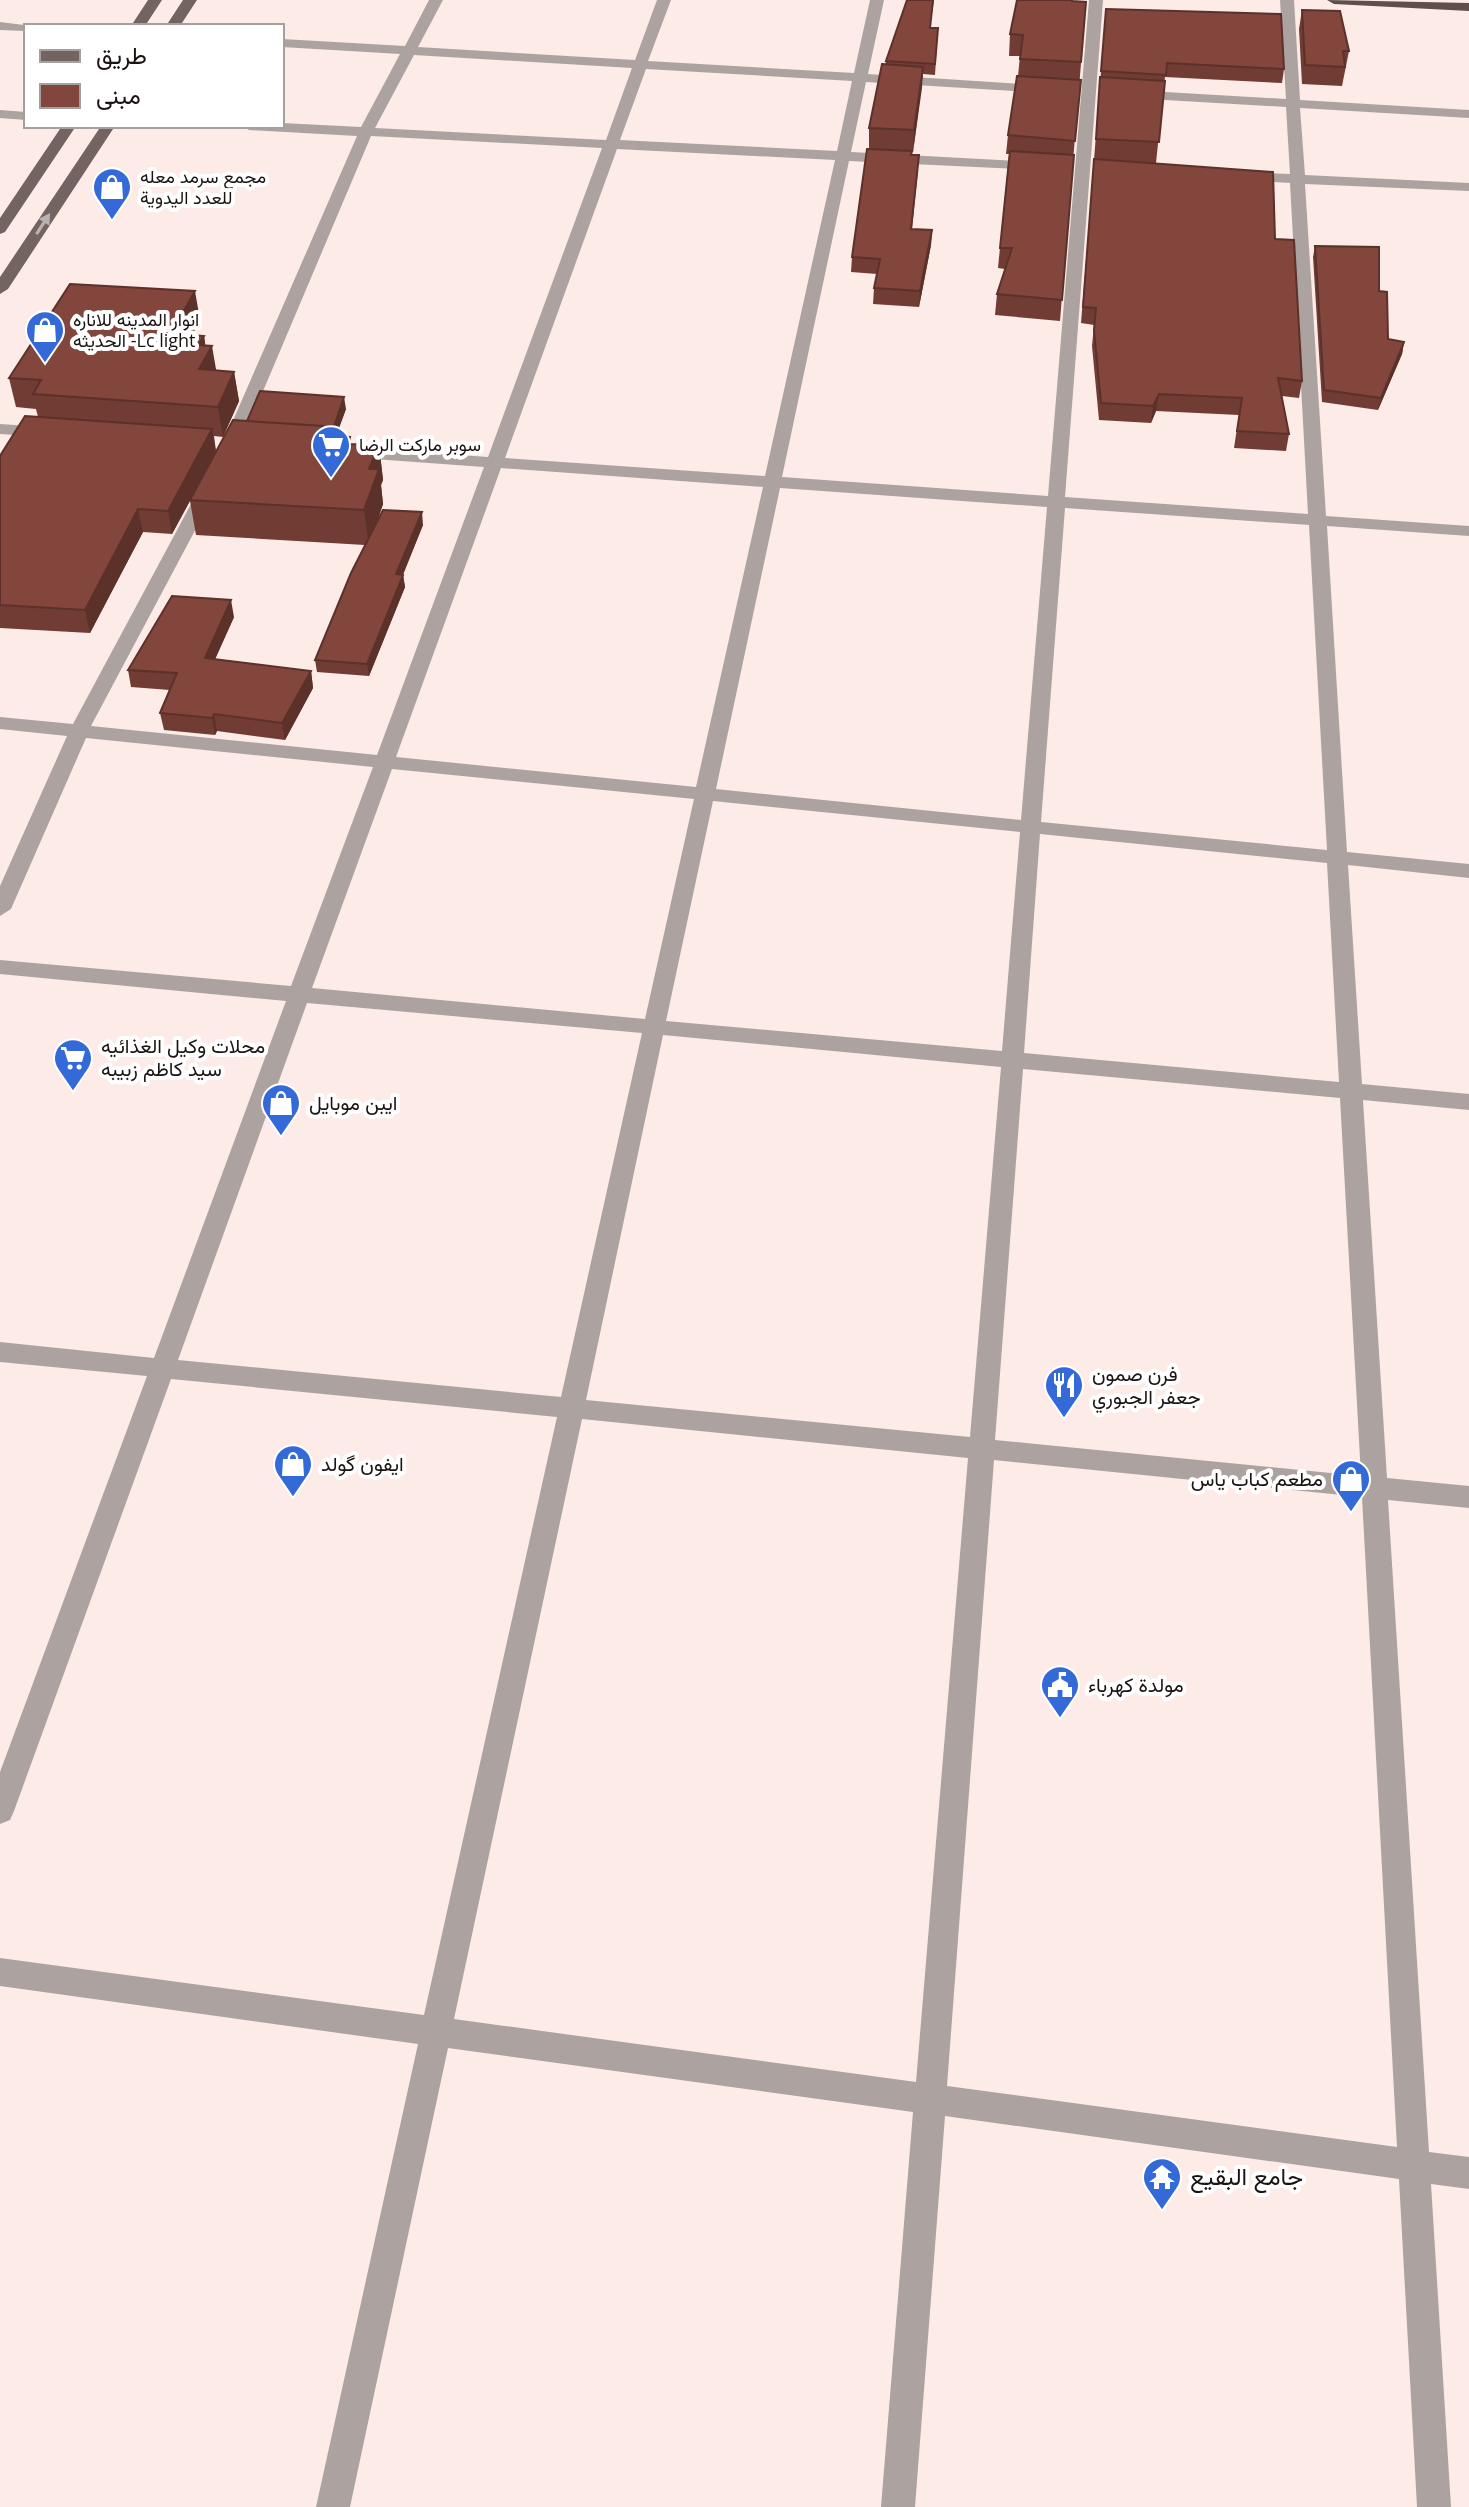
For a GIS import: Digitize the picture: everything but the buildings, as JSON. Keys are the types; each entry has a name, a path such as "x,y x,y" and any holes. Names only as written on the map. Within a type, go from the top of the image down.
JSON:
{"highway":[{"path":"1334,0 1469,7"}],"main road":[{"path":"139,24 155,0"},
{"path":"174,24 190,0"},
{"path":"0,229 68,128"},
{"path":"0,289 107,128"}],"street":[{"path":"0,909 79,731 232,444 366,132 436,0"},
{"path":"0,1811 664,0"},
{"path":"333,2507 877,0"},
{"path":"898,2507 1056,502 1074,167 1081,91 1096,0"},
{"path":"1287,0 1434,2507"},
{"path":"0,26 24,27"},
{"path":"284,43 1081,91"},
{"path":"1120,93 1469,114"},
{"path":"0,114 24,116"},
{"path":"284,128 1074,167"},
{"path":"1220,175 1469,187"},
{"path":"0,429 62,433"},
{"path":"324,450 1469,531"},
{"path":"0,723 1469,871"},
{"path":"0,967 1469,1102"},
{"path":"0,1352 1469,1497"},
{"path":"0,1972 1469,2173"}],"place":[{"name":"مجمع سرمد معله للعدد اليدوية","path":"112,221"},
{"name":"انوار المدينه للاناره الحديثه -Lc light","path":"45,364"},
{"name":"سوبر ماركت الرضا","path":"331,479"},
{"name":"محلات وكيل الغذائيه سيد كاظم زبيبه","path":"73,1092"},
{"name":"ايبن موبايل","path":"281,1137"},
{"name":"فرن صمون جعفر الجبوري","path":"1064,1419"},
{"name":"ايفون گولد","path":"293,1498"},
{"name":"مطعم كباب ياس","path":"1351,1513"},
{"name":"مولدة كهرباء","path":"1060,1719"},
{"name":"جامع البقيع","path":"1162,2211"}]}
